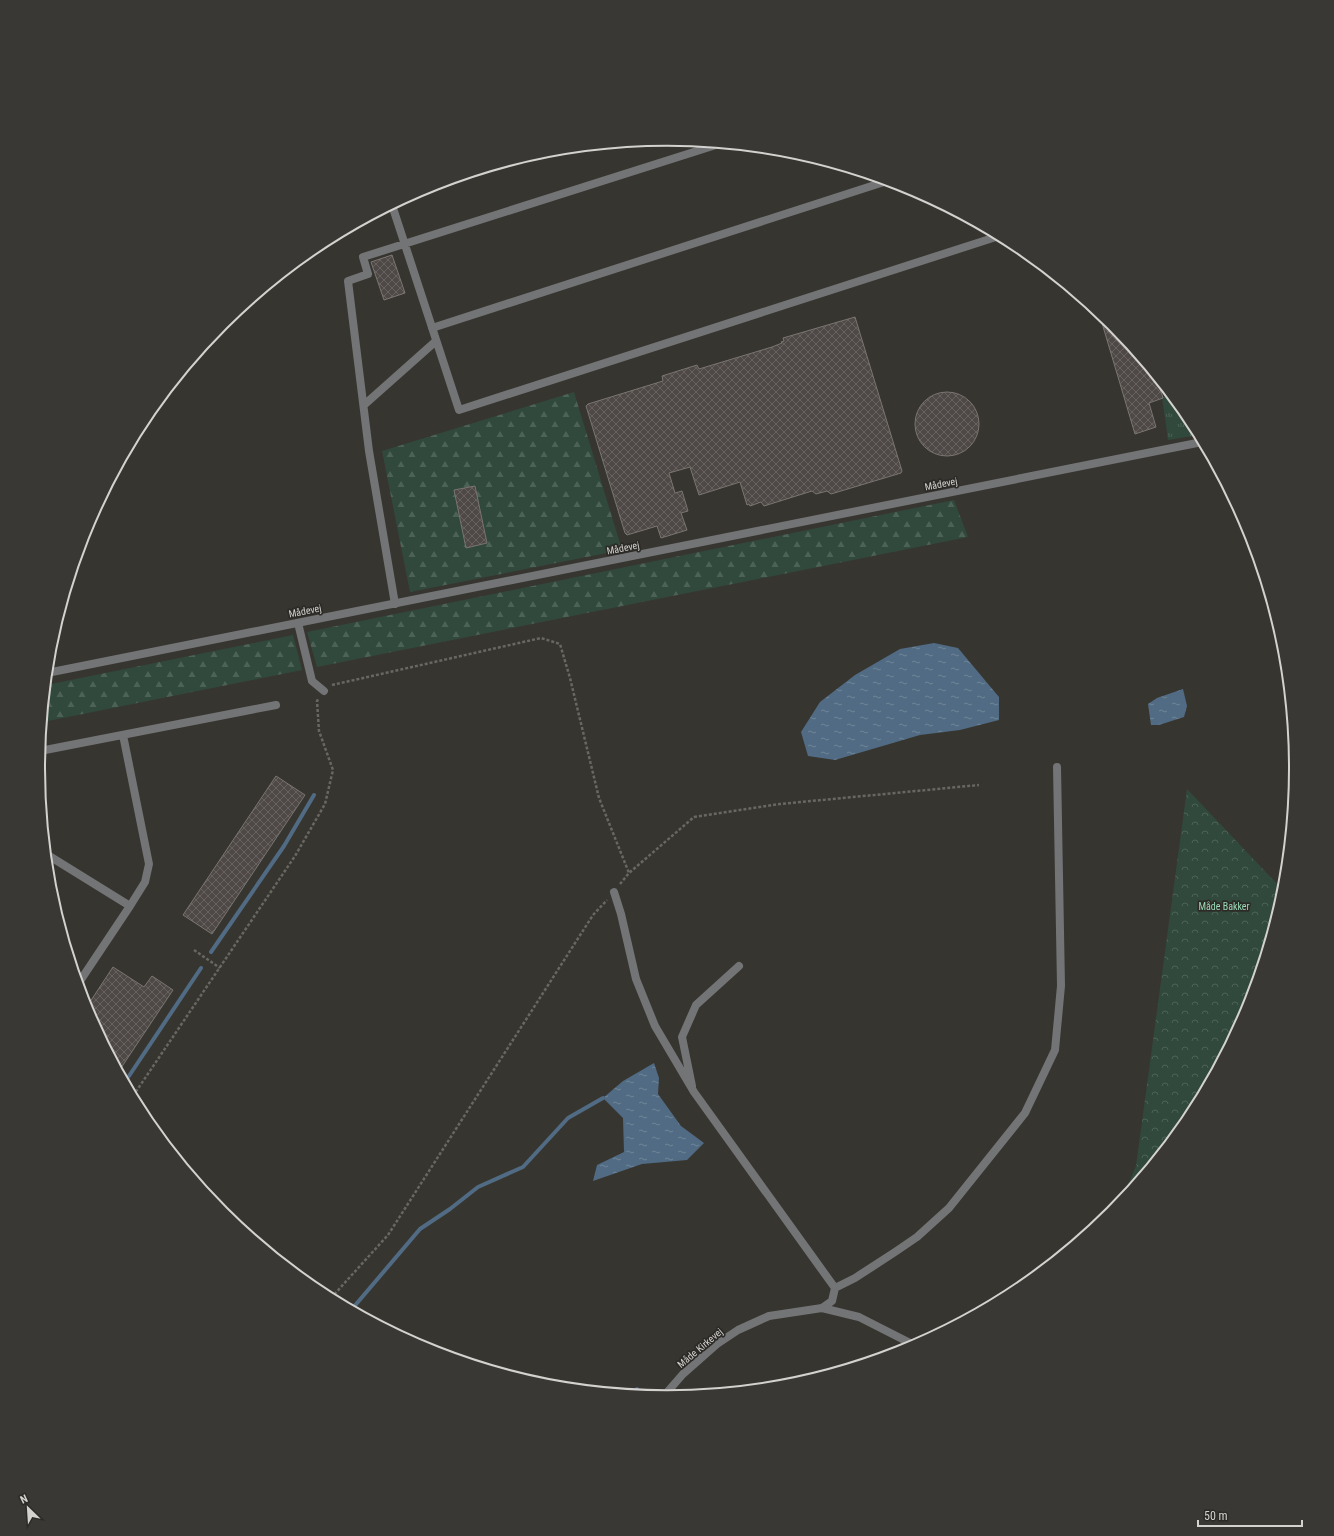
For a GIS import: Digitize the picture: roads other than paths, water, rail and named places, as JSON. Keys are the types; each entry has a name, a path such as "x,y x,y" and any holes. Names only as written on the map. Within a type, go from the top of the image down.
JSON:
{"street":[{"path":"395,604 369,451 348,281 368,274 364,257 709,147"},
{"path":"432,328 879,184"},
{"path":"393,209 459,410 992,238"},
{"path":"364,405 436,341"},
{"name":"Mådevej","path":"53,671 395,604 1197,443"},
{"path":"298,623 312,681 324,691"},
{"path":"45,750 276,705"},
{"path":"82,978 145,882 149,864 123,735"},
{"path":"835,1288 856,1278 917,1237 949,1208 1025,1113 1055,1050 1061,986 1057,767"},
{"path":"51,857 130,906"},
{"path":"614,892 621,914 636,979 655,1026 694,1092 835,1288 832,1301 822,1308"},
{"path":"694,1092 682,1037 696,1005 739,966"},
{"name":"Måde Kirkevej","path":"670,1390 700,1358 738,1330 769,1316 822,1308 859,1317 907,1342"}],"water":[{"path":"934,643 958,648 999,697 999,720 960,730 920,735 835,760 808,756 801,732 820,702 855,675 900,649"},
{"path":"1183,689 1187,706 1184,717 1159,725 1151,725 1148,704 1157,698"},
{"path":"654,1063 659,1078 658,1094 681,1126 704,1143 687,1160 642,1164 593,1181 597,1165 624,1152 623,1118 603,1098 623,1081"}],"waterway":[{"path":"211,952 284,846 314,795"},
{"path":"128,1078 201,968"},
{"path":"355,1306 420,1229 450,1209 478,1187 523,1167 568,1118 603,1098"}],"park label":[{"name":"Måde Bakker","path":"1224,906"}]}
